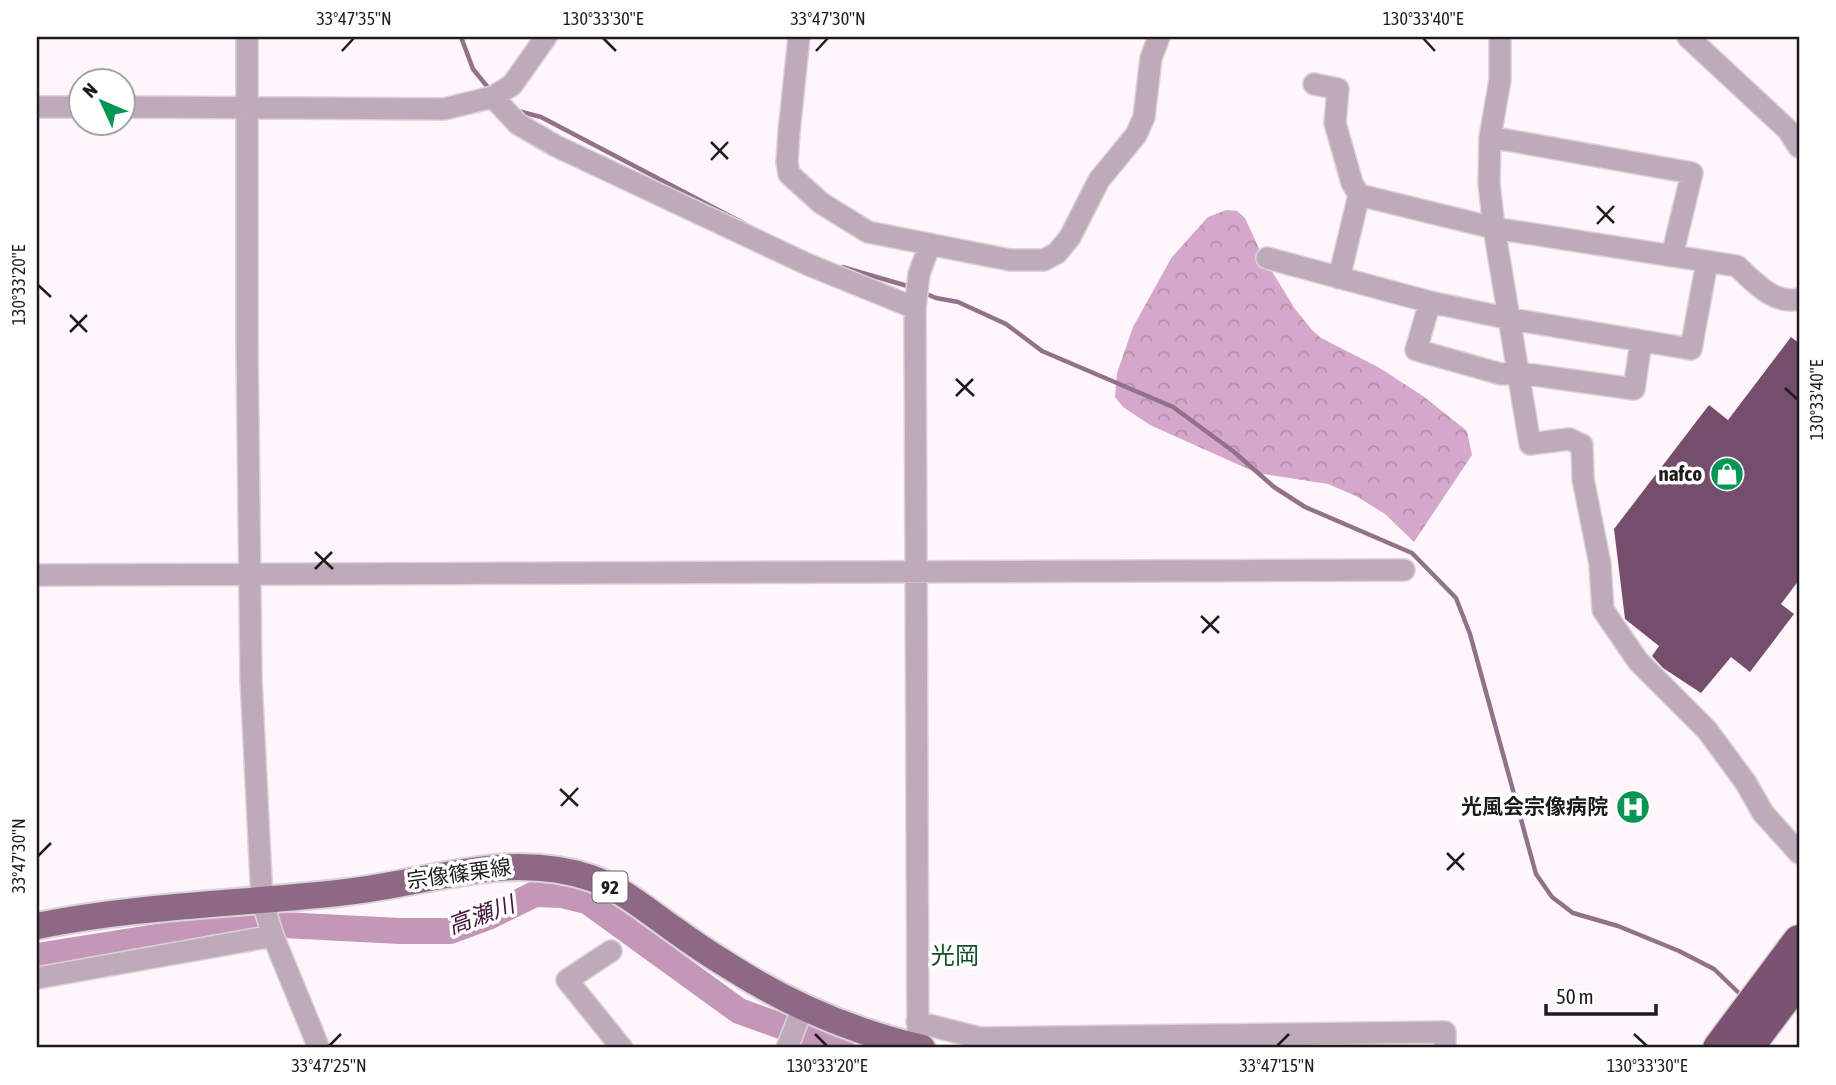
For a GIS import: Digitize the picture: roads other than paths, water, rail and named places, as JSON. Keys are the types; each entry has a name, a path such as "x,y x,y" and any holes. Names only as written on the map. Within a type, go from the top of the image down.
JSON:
{"highway":[{"path":"1756,1021 1799,941"},
{"path":"1718,1048 1756,1021 1799,979"}],"main road":[{"name":"宗像篠栗線","path":"37,926 93,916 268,919 349,892 486,867 552,867 592,878 616,889 728,966 803,1007 859,1030 919,1039"}],"street":[{"path":"247,37 251,680 268,919 319,1048"},
{"path":"136,107 444,109 493,97 512,85 546,37"},
{"path":"799,37 789,132 789,174 821,204 868,232 1030,262 1044,260 1057,253 1070,237 1099,180 1136,135 1144,117 1151,58 1159,37"},
{"path":"1500,37 1500,80 1490,137 1489,183 1530,444 1569,439 1582,445 1583,479 1601,564 1604,610 1638,661 1707,730 1746,783 1763,813 1799,853"},
{"path":"1688,37 1795,134"},
{"path":"1314,84 1338,89 1335,123 1359,195 1339,278"},
{"path":"493,97 518,124 555,146 809,265 915,308"},
{"path":"37,107 66,107"},
{"path":"1490,137 1692,173 1672,256"},
{"path":"1359,195 1494,228 1737,266 1762,289 1785,301 1799,299"},
{"path":"930,244 919,274 915,308 919,1039 1445,1032 1445,1048"},
{"path":"1268,257 1430,302 1511,319 1691,349 1707,262"},
{"path":"1430,302 1416,350 1501,374 1519,373 1634,389 1641,342"},
{"path":"37,575 1404,570"},
{"path":"37,978 268,919"},
{"path":"611,951 567,980 622,1048"},
{"path":"787,1048 803,1007"}],"waterway":[{"path":"461,37 473,69 490,90"},
{"path":"518,111 541,117 745,224"},
{"path":"842,267 911,287"},
{"path":"922,292 958,302 1006,324 1042,351 1173,407 1233,451 1274,487 1305,507 1412,553 1456,598 1470,634 1536,874 1552,897 1573,913 1618,926 1679,951 1714,969 1742,996"},
{"name":"高瀬川","path":"37,956 244,923 450,931 488,917 535,894 562,895 587,901 739,1011 842,1048"}],"place":[{"name":"nafco","path":"1727,474"},
{"name":"光風会宗像病院","path":"1633,807"}],"district":[{"name":"光岡","path":"955,956"}]}
